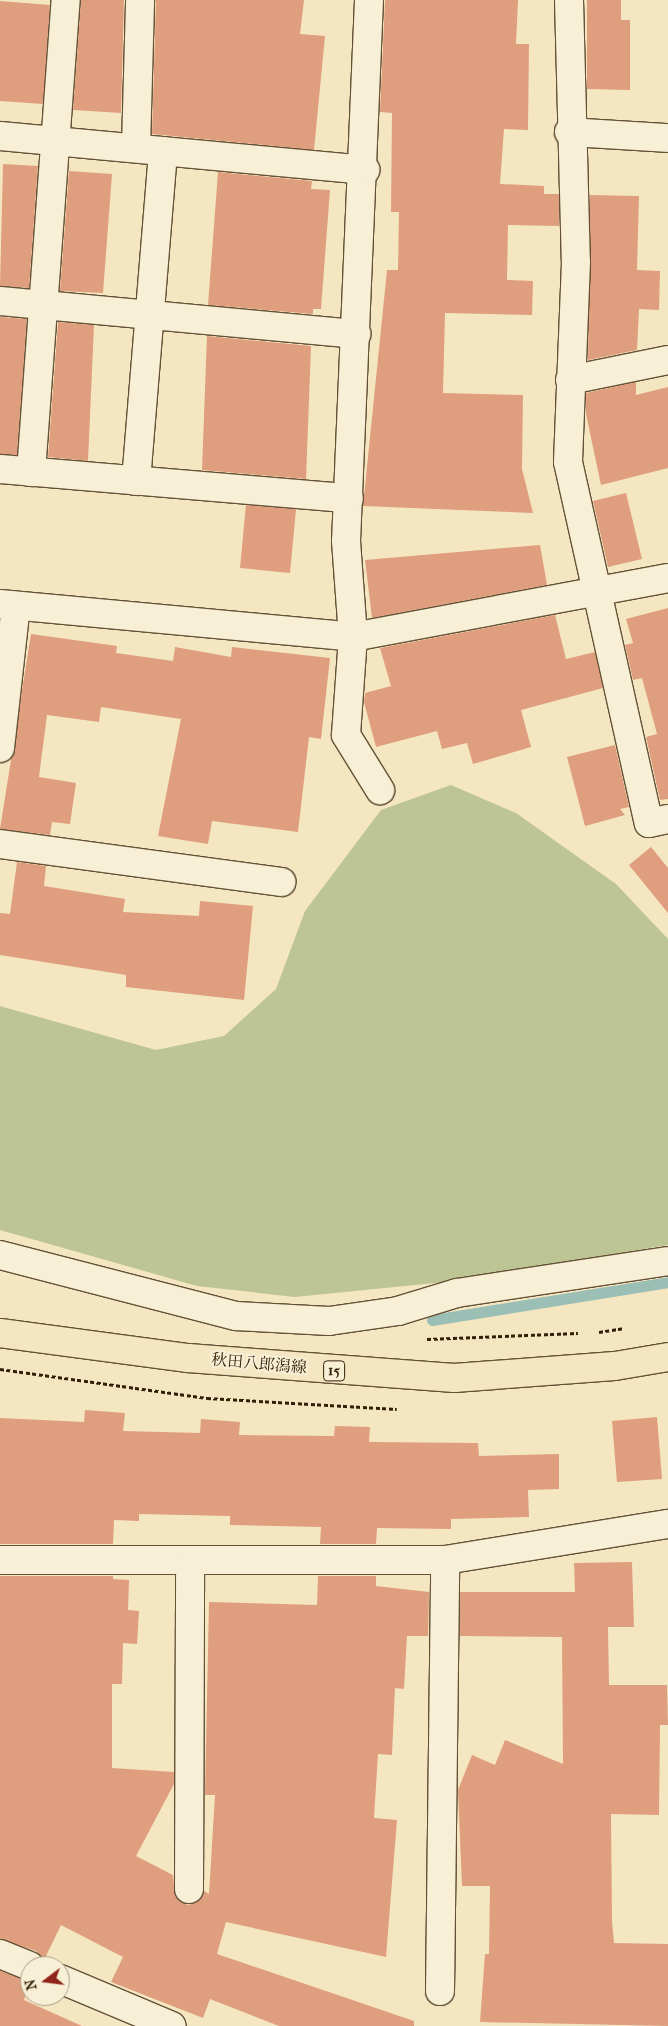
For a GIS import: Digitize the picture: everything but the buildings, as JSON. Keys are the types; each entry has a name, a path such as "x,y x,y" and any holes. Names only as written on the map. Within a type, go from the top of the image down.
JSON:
{"main road":[{"name":"秋田八郎潟線","path":"0,1332 198,1359 454,1378 615,1366 668,1357"}],"street":[{"path":"31,472 66,0"},
{"path":"136,147 140,0"},
{"path":"369,0 365,170 346,541 353,637 346,735 380,790"},
{"path":"569,0 569,132 576,262 568,462 596,594 649,823 668,819"},
{"path":"569,132 668,138"},
{"path":"0,136 136,147 365,170"},
{"path":"136,481 163,151"},
{"path":"0,302 149,313 356,334"},
{"path":"570,380 668,360"},
{"path":"0,469 348,498"},
{"path":"0,748 8,605 353,637 596,594 668,578"},
{"path":"0,844 282,882"},
{"path":"0,1255 236,1316 329,1321 398,1311 458,1293 668,1260"},
{"path":"0,1560 445,1560 668,1524"},
{"path":"189,1889 190,1560"},
{"path":"440,1991 445,1560"},
{"path":"0,1954 20,1962"},
{"path":"70,1983 172,2026"}],"green space":[{"path":"451,785 516,813 616,884 668,939 668,1245 445,1282 295,1297 197,1286 0,1230 0,1006 156,1050 224,1036 276,989 305,911 381,810"}],"waterway":[{"path":"432,1320 668,1282"}]}
